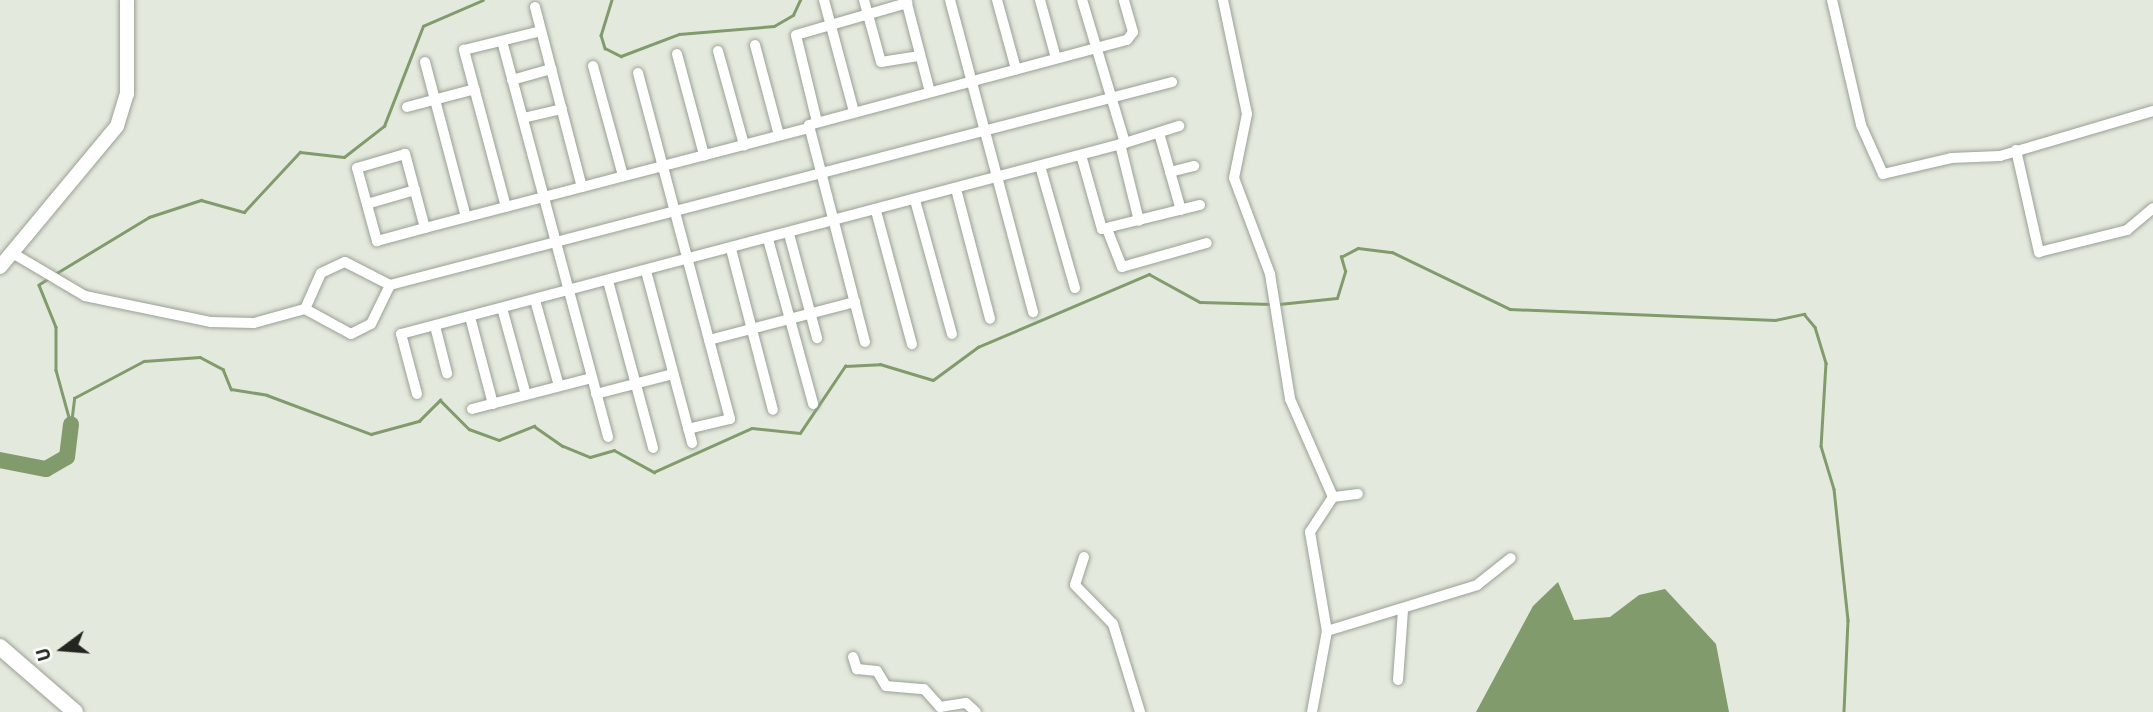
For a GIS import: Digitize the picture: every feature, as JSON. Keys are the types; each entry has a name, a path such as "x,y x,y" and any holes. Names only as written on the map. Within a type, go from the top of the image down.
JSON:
{"main road":[{"path":"0,647 75,712"}],"street":[{"path":"0,267 14,254 117,126 127,94 127,0"},
{"path":"824,0 854,112"},
{"path":"864,0 883,63 920,56"},
{"path":"950,0 1034,312"},
{"path":"997,0 1016,69"},
{"path":"1040,0 1056,58"},
{"path":"1082,0 1112,98 1139,221"},
{"path":"425,228 405,154 357,168 377,241 808,128 817,122 1096,48 1132,36 1124,0"},
{"path":"1223,0 1247,114 1233,170 1270,274 1290,399 1333,497"},
{"path":"1832,0 1877,170 1888,175 1932,161 2016,150 2153,111"},
{"path":"817,122 795,38 906,1 930,92"},
{"path":"535,7 582,187"},
{"path":"506,207 464,50 541,31"},
{"path":"502,41 608,437"},
{"path":"755,45 779,135"},
{"path":"718,51 744,145"},
{"path":"677,54 704,155"},
{"path":"425,62 466,218"},
{"path":"593,66 623,176"},
{"path":"512,80 551,69"},
{"path":"638,73 730,419 688,429"},
{"path":"305,309 321,273 345,262 390,285 819,176 1172,82"},
{"path":"407,107 475,89"},
{"path":"523,118 562,109"},
{"path":"417,394 401,334 876,211 1180,126"},
{"path":"808,128 866,342"},
{"path":"1159,133 1181,210"},
{"path":"2016,150 2039,252 2127,230 2153,208"},
{"path":"1081,155 1100,227 1107,229 1200,205"},
{"path":"1040,166 1075,288"},
{"path":"1170,172 1194,166"},
{"path":"956,189 990,319"},
{"path":"367,204 415,190"},
{"path":"915,200 952,334"},
{"path":"876,211 912,344"},
{"path":"1107,229 1122,267 1208,243"},
{"path":"789,234 817,338"},
{"path":"768,239 813,404"},
{"path":"731,249 773,410"},
{"path":"14,254 71,290 211,322 254,323 305,309 343,333 360,332 377,315 390,285"},
{"path":"646,271 692,443"},
{"path":"608,281 653,448"},
{"path":"535,300 559,386"},
{"path":"709,340 855,302"},
{"path":"502,308 526,395"},
{"path":"470,317 493,404"},
{"path":"435,326 447,373"},
{"path":"596,394 673,374"},
{"path":"471,410 592,378"},
{"path":"1311,712 1327,631 1310,532 1333,497 1358,494"},
{"path":"1084,557 1075,585 1113,624 1140,712"},
{"path":"1327,631 1403,610 1477,585 1511,558"},
{"path":"1398,680 1403,610"},
{"path":"853,657 857,669 877,671 886,686 924,690 940,707 966,703 976,712"}],"shaded area":[{"path":"1558,582 1574,620 1610,617 1639,595 1665,589 1716,644 1729,712 1476,712 1533,606"}],"waterway":[{"path":"55,274 149,217 201,200 244,212 300,152 344,157 384,126 423,26 483,0"},
{"path":"612,0 601,35 605,48 621,56 679,34 774,26 793,15 800,0"},
{"path":"1279,304 1337,298 1345,271 1341,257 1358,248 1392,252 1510,309 1775,320 1804,314 1815,327 1826,363 1821,446 1834,489 1848,620 1844,712"},
{"path":"71,424 74,398 144,361 200,357 223,369 231,389 267,395 371,434 419,421 440,400 469,429 499,440 534,426 563,446 590,457 614,450 654,472 752,428 800,433 845,366 880,364 933,380 978,347 1149,274 1200,302 1272,304"},
{"path":"50,278 39,285 56,327 56,370 70,421"},
{"path":"0,460 46,469 67,457 71,424"}]}
